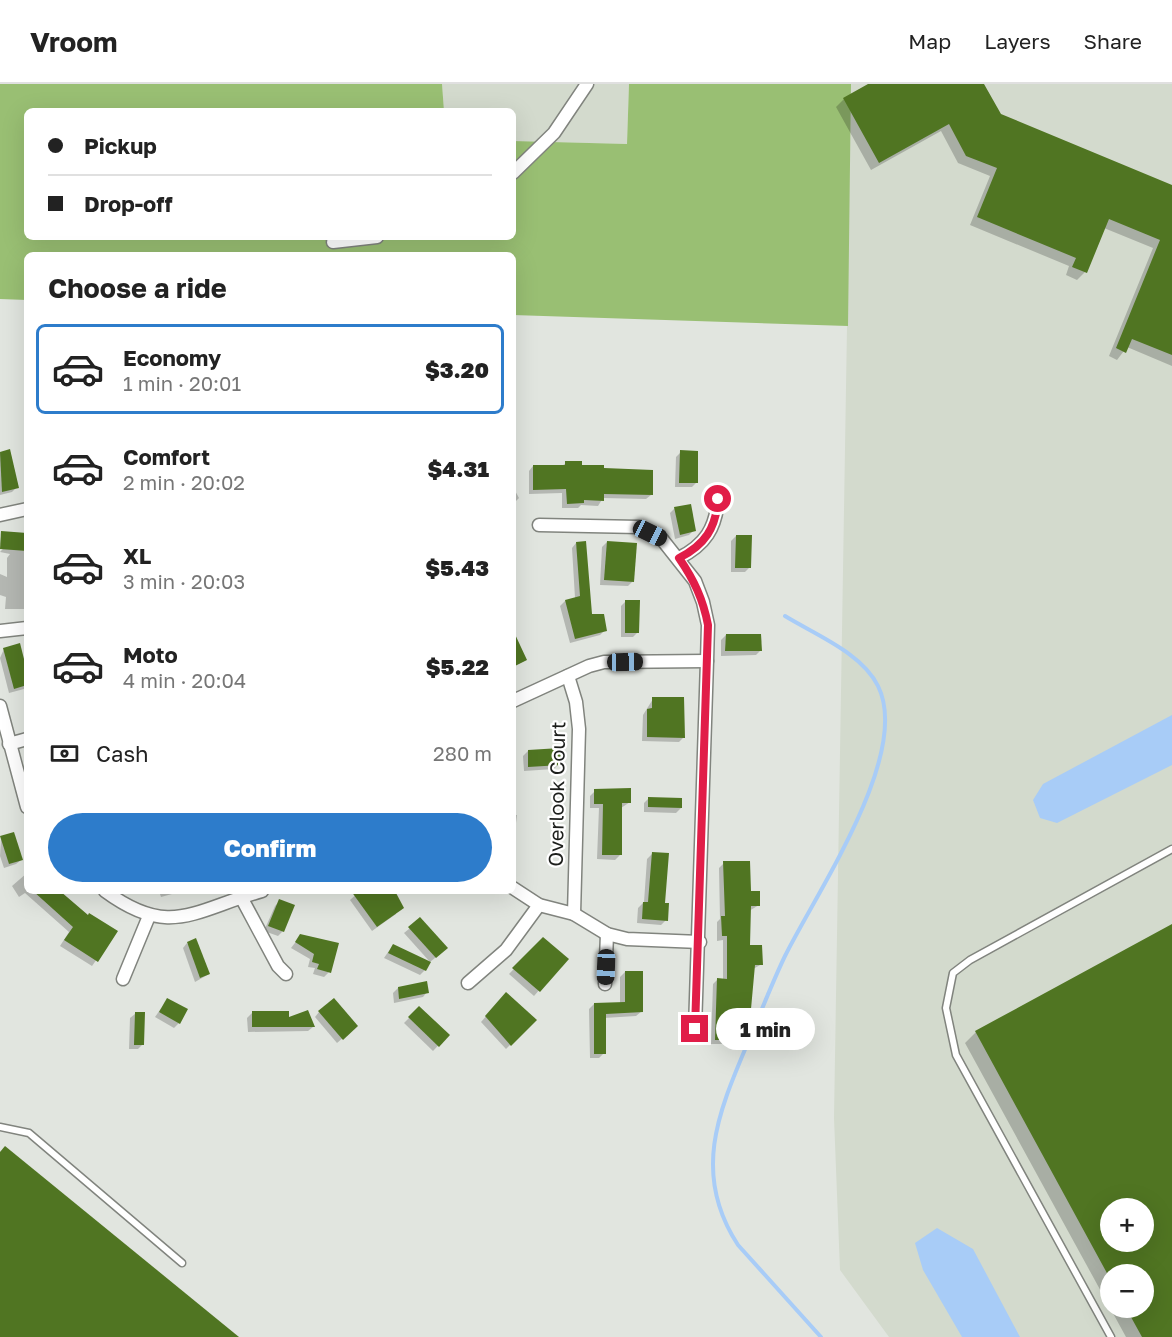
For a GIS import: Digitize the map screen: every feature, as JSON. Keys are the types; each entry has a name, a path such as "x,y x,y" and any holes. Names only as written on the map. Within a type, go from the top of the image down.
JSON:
{"street":[{"path":"516,170 554,133 587,84"},
{"path":"333,242 351,240"},
{"path":"679,558 695,550 709,535 717,517 718,499"},
{"path":"0,515 24,510"},
{"path":"539,525 639,527 661,538 679,558 695,581 704,602 708,625 700,942 695,1029"},
{"path":"0,631 24,628"},
{"path":"516,700 604,662 707,661"},
{"name":"Overlook Court","path":"568,676 576,702 579,729 574,914"},
{"path":"0,706 24,796"},
{"path":"9,744 24,740"},
{"path":"516,890 539,904 574,914 607,934 627,939 700,942"},
{"path":"109,894 128,908 149,916 181,917 252,894"},
{"path":"241,897 278,966 286,974"},
{"path":"468,983 506,950 539,904"},
{"path":"123,979 149,916"},
{"path":"605,984 607,934"}],"lane":[{"path":"1111,1337 956,1055 946,1008 953,973 970,960 1172,849"},
{"path":"0,1127 29,1133 182,1263"}],"shaded area":[{"path":"442,84 629,84 627,144 516,141 516,108 444,108"},
{"path":"851,84 1172,84 1172,1337 889,1337 840,1270 834,1118"}],"green space":[{"path":"0,84 442,84 444,108 24,108 24,240 516,240 516,141 627,144 629,84 851,84 848,326 516,315 516,252 24,252 24,300 0,299"}],"water":[{"path":"1172,715 1172,765 1057,823 1040,818 1033,800 1043,784"},
{"path":"937,1228 973,1249 1020,1337 962,1337 923,1270 915,1243"}],"building":[{"path":"868,84 984,84 1001,114 1172,185 1172,355 1132,339 1126,353 1116,348 1160,240 1109,219 1087,273 1072,267 1076,258 977,217 997,168 966,156 949,124 879,163 843,98"},
{"path":"10,449 19,488 2,492 0,452"},
{"path":"680,450 698,451 698,483 679,483"},
{"path":"565,461 582,461 582,465 604,465 604,468 653,470 653,495 604,494 604,501 584,500 584,503 567,504 566,489 533,490 533,465 565,465"},
{"path":"691,504 696,531 680,535 674,507"},
{"path":"1,531 24,533 24,551 0,549"},
{"path":"736,535 752,535 751,568 735,568"},
{"path":"586,541 592,614 604,614 607,631 575,639 565,600 580,596 576,542"},
{"path":"607,541 637,543 634,582 604,580"},
{"path":"625,600 640,600 639,633 625,633"},
{"path":"726,634 761,634 762,651 725,651"},
{"path":"516,636 527,660 516,666"},
{"path":"20,643 24,659 24,686 14,689 3,648"},
{"path":"652,697 684,697 685,738 647,737 647,709 652,708"},
{"path":"560,748 561,765 528,767 528,750"},
{"path":"631,788 631,803 622,803 622,855 602,855 603,804 594,804 594,789"},
{"path":"648,797 682,798 682,808 648,807"},
{"path":"14,832 23,860 9,864 0,836"},
{"path":"652,852 669,853 665,903 669,903 668,921 642,919 643,902 648,902"},
{"path":"723,861 750,861 751,891 760,891 760,906 751,906 750,945 762,945 763,965 755,965 750,1020 745,1020 745,1040 715,1040 717,978 727,979 727,936 722,936 721,916 725,916"},
{"path":"36,894 64,894 88,915 89,913 118,931 98,962 64,940 73,927"},
{"path":"353,894 397,894 404,908 377,927"},
{"path":"279,899 295,905 284,932 268,926"},
{"path":"420,917 448,948 436,958 408,927"},
{"path":"1172,924 1172,1337 1142,1337 1132,1318 1154,1318 1154,1264 1102,1264 975,1031"},
{"path":"300,934 339,943 331,973 317,969 319,964 312,962 314,954 295,942"},
{"path":"543,937 569,959 540,992 512,968"},
{"path":"196,938 210,974 200,978 187,942"},
{"path":"393,944 431,962 426,971 388,953"},
{"path":"625,971 643,971 643,1012 606,1014 606,1054 594,1054 594,1003 625,1002"},
{"path":"427,981 429,993 399,999 398,987"},
{"path":"506,992 537,1020 511,1046 485,1016"},
{"path":"167,998 188,1009 180,1024 159,1012"},
{"path":"334,998 358,1026 343,1040 318,1011"},
{"path":"419,1006 450,1035 439,1047 408,1017"},
{"path":"308,1010 315,1027 252,1027 252,1011 289,1011 289,1017"},
{"path":"135,1012 145,1012 144,1045 134,1045"},
{"path":"5,1146 239,1337 0,1337 0,1152"}],"waterway":[{"path":"785,616 850,654 871,674 878,686 885,715 882,748 872,785 856,823 785,956 738,1066 720,1117 713,1167 716,1193 724,1218 738,1245 821,1337"}],"route":[{"path":"695,1029 700,942 708,625 704,602 695,581 679,558 695,550 709,535 717,517 718,499"}]}
